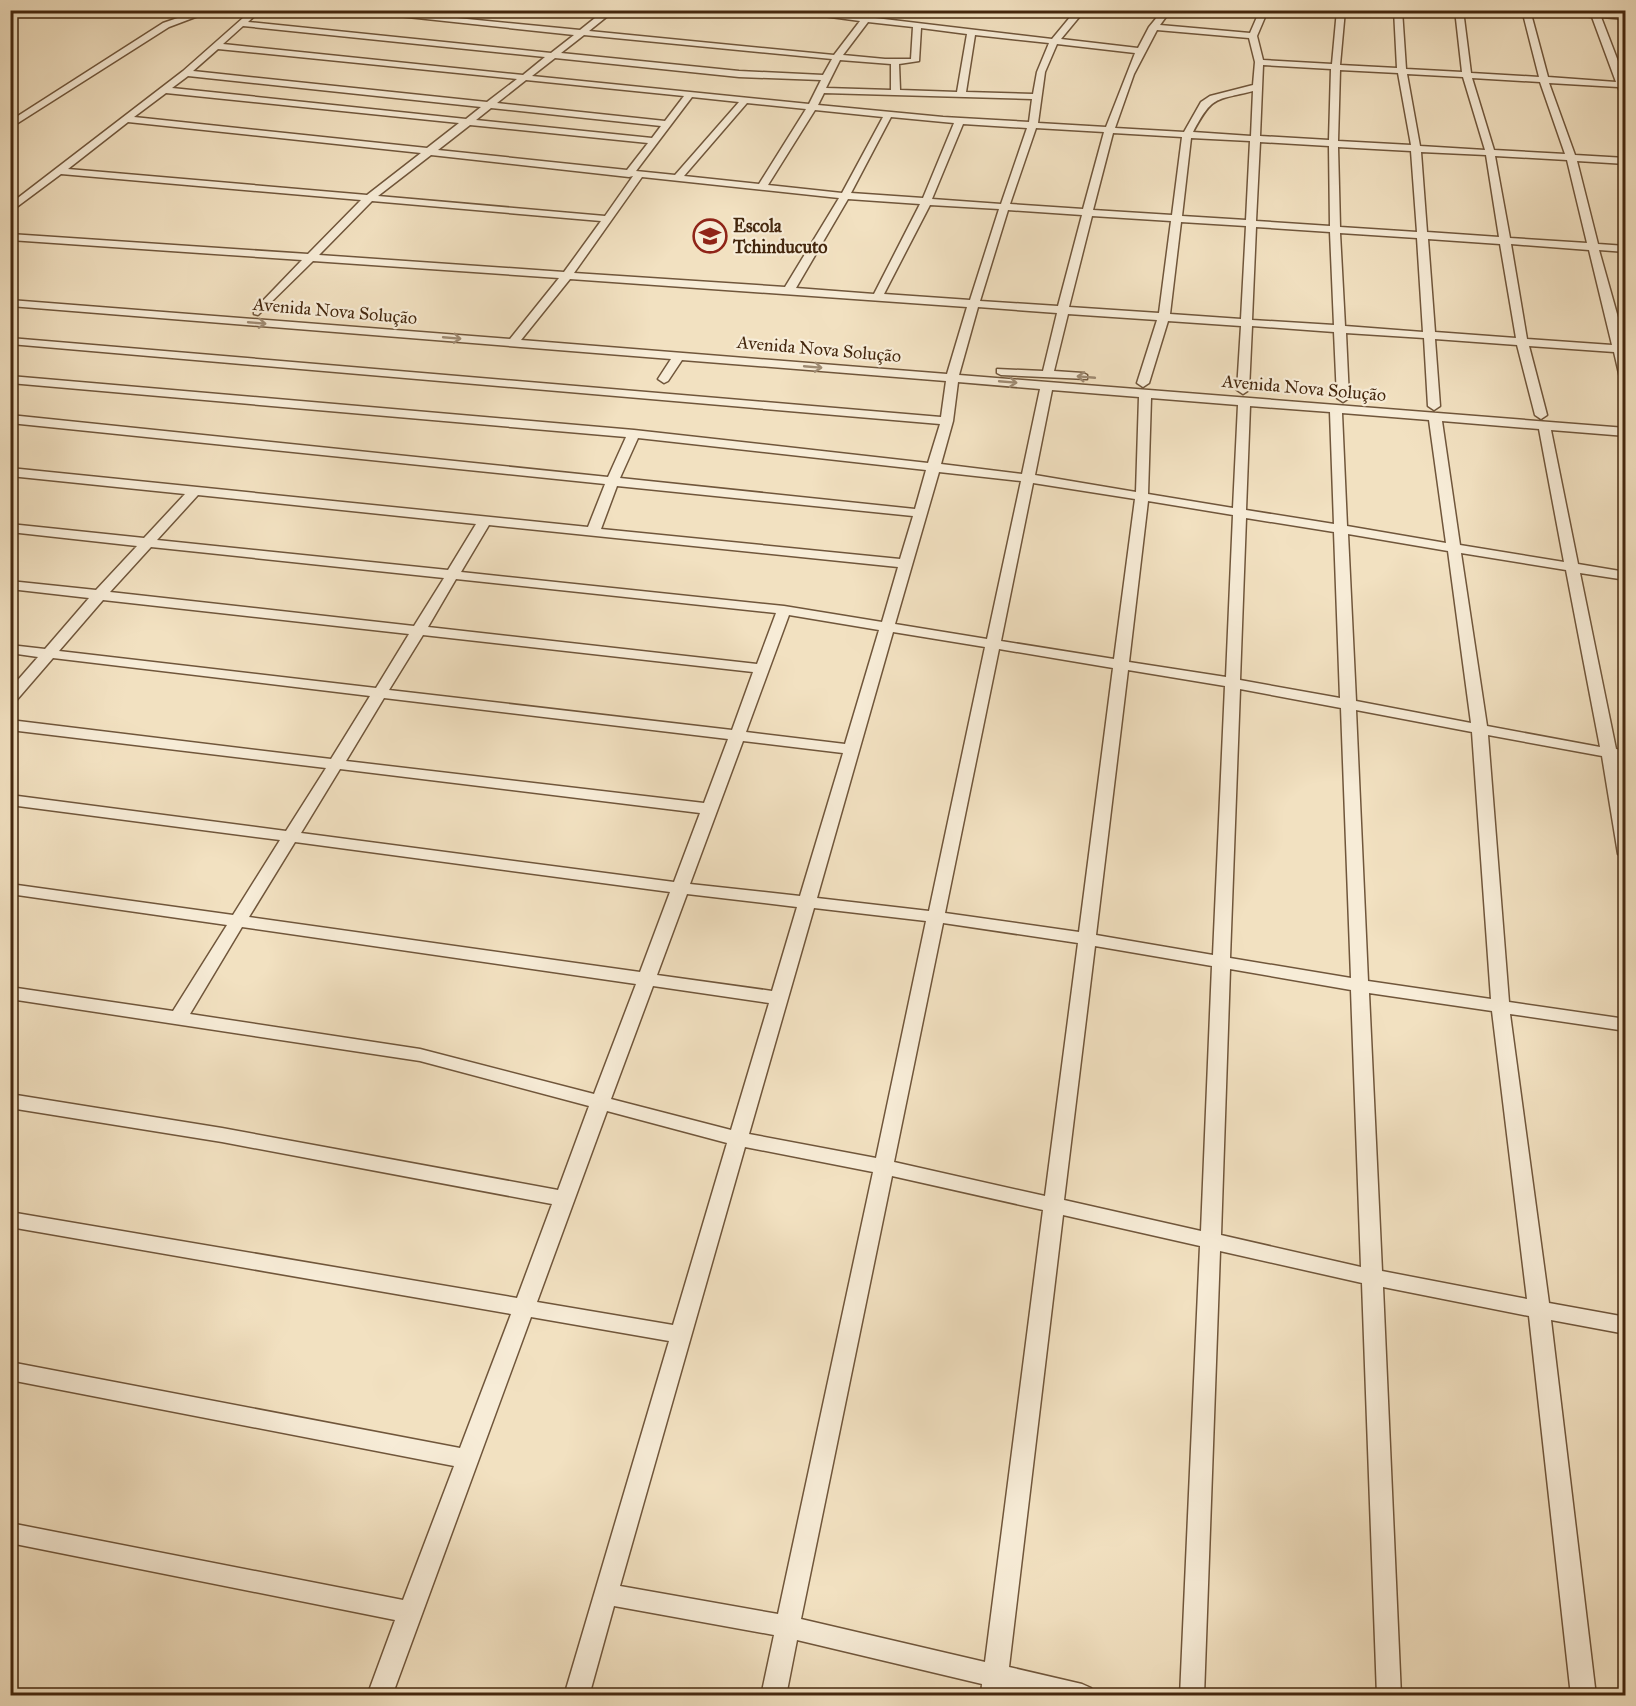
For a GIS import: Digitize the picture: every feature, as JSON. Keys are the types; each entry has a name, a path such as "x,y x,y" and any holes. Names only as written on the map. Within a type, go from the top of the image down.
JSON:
{"street":[{"path":"10,125 166,25 210,10"},
{"path":"10,209 186,73 257,10"},
{"path":"346,10 837,57 844,60 895,62 915,61 917,26"},
{"path":"258,312 367,200 464,122 527,78 579,33 611,10"},
{"path":"783,10 1139,51"},
{"path":"576,1695 947,421 953,373 1004,208 1033,125 1041,72 1054,42 1081,10"},
{"path":"773,1695 1063,309 1109,130 1139,51 1153,27 1167,10"},
{"path":"1192,1695 1259,62 1253,36 1264,10"},
{"path":"1341,10 1334,68 1336,230 1341,328 1341,530 1389,1695"},
{"path":"1398,10 1402,72 1416,148 1435,411 1480,730 1500,1006 1539,1310 1584,1695"},
{"path":"1459,10 1467,76 1491,152 1522,341 1542,420 1609,753 1626,854"},
{"path":"1526,10 1544,80 1571,158 1591,246 1621,348 1626,378"},
{"path":"1541,10 1626,17"},
{"path":"1595,13 1626,95"},
{"path":"762,187 812,107 837,57 866,20"},
{"path":"243,24 739,74 825,78"},
{"path":"1153,27 1253,36"},
{"path":"961,94 971,32"},
{"path":"216,46 960,121 1626,161"},
{"path":"895,62 896,92"},
{"path":"1259,62 1624,85"},
{"path":"186,73 668,124"},
{"path":"995,1685 1142,495 1144,388 1164,316 1187,135 1204,104 1214,98 1258,87"},
{"path":"163,90 655,141"},
{"path":"821,90 1039,97"},
{"path":"517,338 566,277 608,219 655,141 690,94"},
{"path":"677,178 745,100"},
{"path":"788,292 845,196 888,115"},
{"path":"125,118 845,196 1626,249"},
{"path":"877,298 926,202 960,121"},
{"path":"59,171 367,200 608,219"},
{"path":"10,237 1621,348"},
{"name":"Avenida Nova Solução","path":"10,293 258,312 679,356 953,373"},
{"name":"Avenida Nova Solução","path":"10,303 517,338 1244,395 1542,420 1626,432"},
{"path":"10,341 947,421"},
{"path":"664,379 679,356"},
{"path":"10,379 634,434 1028,478 1626,576"},
{"path":"10,419 920,513"},
{"name":"Avenida Nova Solução","path":"1542,420 1626,421"},
{"path":"593,533 612,482 634,434"},
{"path":"10,472 905,564"},
{"path":"10,699 51,654 100,594 194,492"},
{"path":"178,1018 288,837 338,764 484,522"},
{"path":"10,528 784,610 886,629 1233,683 1626,756"},
{"path":"10,585 762,669"},
{"path":"379,1695 784,610"},
{"path":"10,649 851,749"},
{"path":"10,725 710,809"},
{"path":"10,800 680,888 936,917 1087,939 1360,986 1626,1025"},
{"path":"10,889 779,998"},
{"path":"10,993 420,1055 738,1139 884,1167 1372,1277 1626,1326"},
{"path":"10,1101 222,1135 564,1199"},
{"path":"10,1219 681,1335"},
{"path":"10,1371 467,1459"},
{"path":"10,1533 410,1612"},
{"path":"606,1594 788,1627 995,1685 1082,1695"}],"place":[{"name":"Escola Tchinducuto","path":"710,236"}]}
